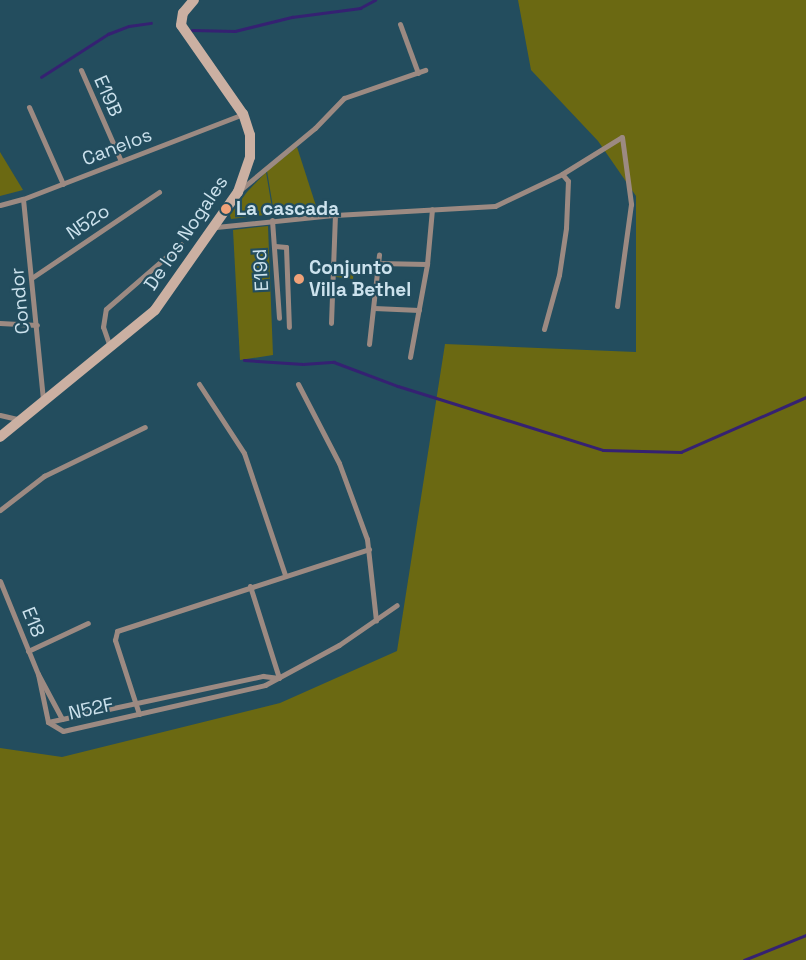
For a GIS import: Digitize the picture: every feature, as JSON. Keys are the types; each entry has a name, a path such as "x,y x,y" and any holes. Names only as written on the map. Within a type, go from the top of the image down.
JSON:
{"street":[{"name":"De los Nogales","path":"0,437 109,344 155,310 238,192 250,157 250,135 243,114 181,25 184,13 194,0"},
{"path":"400,24 418,73"},
{"name":"E19B","path":"80,70 121,161"},
{"path":"238,192 315,128 344,98 425,70"},
{"path":"29,107 63,184"},
{"name":"Canelos","path":"0,205 24,199 243,114"},
{"path":"215,227 272,220 504,204 562,174 622,137 631,204 617,306"},
{"path":"544,329 559,275 566,228 568,181 562,174"},
{"name":"N52o","path":"33,277 160,192"},
{"name":"Condor","path":"24,199 33,277 43,400"},
{"path":"410,357 427,264 432,209"},
{"path":"331,323 336,215"},
{"name":"E19d","path":"272,220 278,318"},
{"path":"109,344 104,327 106,309 181,244"},
{"path":"275,246 286,247 289,327"},
{"path":"369,344 379,254"},
{"path":"378,263 427,264"},
{"path":"374,308 419,310"},
{"path":"0,323 37,325"},
{"path":"199,384 244,453 285,575"},
{"path":"298,384 339,463 369,549 376,621"},
{"path":"0,414 21,420"},
{"path":"0,510 44,476 146,427"},
{"path":"139,714 115,640 117,631 250,586 369,549"},
{"name":"E18","path":"0,581 38,674"},
{"path":"250,586 279,678"},
{"name":"N52F","path":"38,674 48,722 63,731 265,685 376,621 396,605"},
{"path":"28,651 88,623"},
{"name":"N52F","path":"38,674 62,720 263,676 279,678"},
{"path":"48,722 62,720"}],"shaded area":[{"path":"518,0 806,0 806,960 0,960 0,748 62,757 280,703 397,651 445,344 636,352 636,196 598,141 531,70"},
{"path":"297,147 317,209 274,213 267,171"},
{"path":"0,152 23,190 0,196"},
{"path":"266,172 273,214 231,219 230,215 247,192"},
{"path":"268,226 273,355 240,360 233,230"},
{"path":"338,266 354,267 353,279 336,277"}],"waterway":[{"path":"192,30 235,31 292,17 360,8 375,0"},
{"path":"41,77 108,34 129,26 151,23"},
{"path":"244,360 303,364 334,362 398,386 603,450 681,452 806,397"},
{"path":"744,960 806,935"}],"place":[{"name":"La cascada","path":"226,209"},
{"name":"Conjunto Villa Bethel","path":"299,279"}]}
